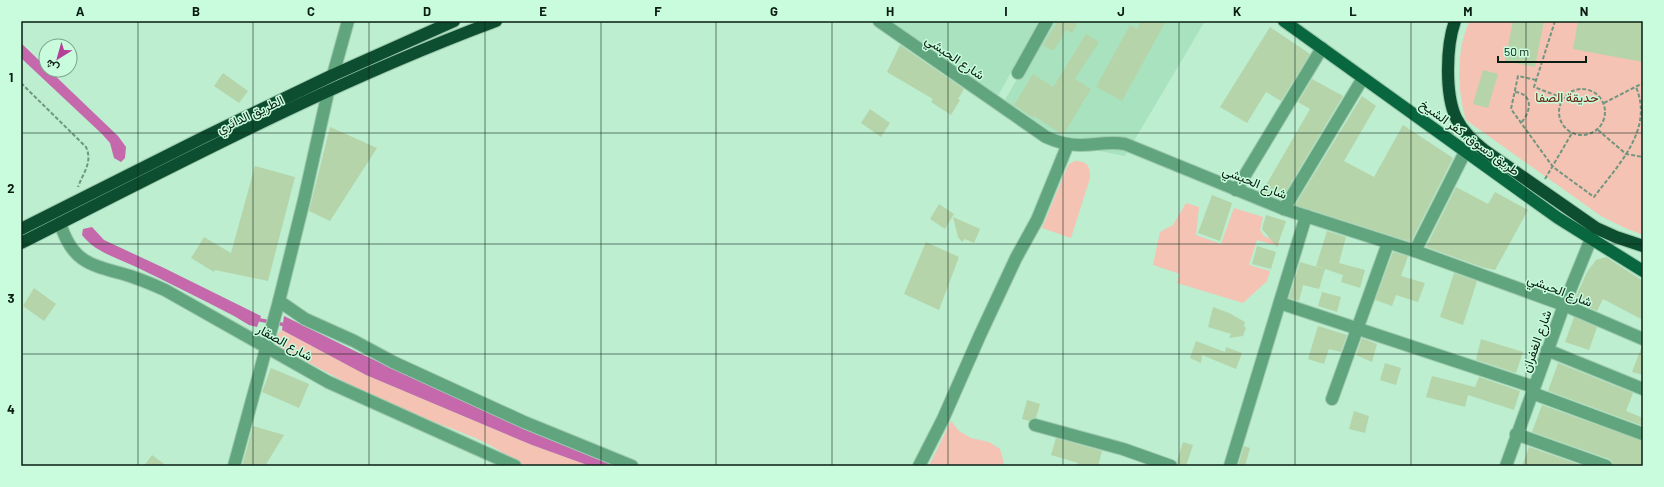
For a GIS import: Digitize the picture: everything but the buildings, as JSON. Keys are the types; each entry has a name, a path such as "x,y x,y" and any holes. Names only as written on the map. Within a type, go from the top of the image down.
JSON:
{"highway":[{"name":"الطريق الدائري","path":"21,228 333,75 454,21"},
{"name":"الطريق الدائري","path":"21,243 208,149 328,92 448,39 496,21"},
{"path":"1455,21 1448,46 1449,89 1451,103 1463,130 1484,150 1593,233 1616,237 1643,246"}],"main road":[{"name":"طريق دسوق, كفر الشيخ","path":"1284,21 1558,218 1593,233 1643,271"}],"street":[{"path":"333,75 348,21"},
{"name":"شارع الحبشي","path":"879,21 1046,137 1079,146 1113,142 1125,144 1284,209 1415,251 1564,305 1643,339"},
{"path":"1018,73 1047,21"},
{"path":"1236,190 1322,48"},
{"path":"1284,209 1362,78"},
{"path":"234,466 278,305 304,200 328,92"},
{"path":"919,466 943,419 1016,258 1036,220 1068,144"},
{"path":"1415,251 1465,152"},
{"path":"1230,466 1306,216"},
{"name":"شارع الصقار","path":"60,223 66,240 71,248 92,265 140,279 165,290 267,345 345,391 515,466"},
{"name":"شارع الغفران","path":"1506,466 1516,434 1547,350 1593,233"},
{"path":"1332,399 1388,243"},
{"path":"1280,303 1533,390 1643,434"},
{"path":"278,305 304,319 354,341 393,362 524,422 632,466"},
{"path":"1547,350 1643,389"},
{"path":"1035,425 1123,449 1171,466"},
{"path":"1516,434 1606,466"}],"path":[{"path":"1555,21 1534,87 1563,98"},
{"path":"1536,80 1518,76 1511,109 1552,167 1594,197 1626,154 1639,128 1641,99 1636,87"},
{"path":"21,83 86,147 89,154 88,164 72,203"},
{"path":"1604,103 1643,83"},
{"path":"1585,89 1596,94 1604,103 1605,115 1601,127 1591,134 1579,136 1568,131 1560,122 1559,109 1563,98 1573,91 1585,89"},
{"path":"1515,92 1522,94 1526,98 1530,108 1528,114 1521,123"},
{"path":"1597,130 1626,154 1643,157"},
{"path":"1551,170 1572,133"}],"shaded area":[{"path":"891,21 1039,21 998,96"},
{"path":"1050,21 1205,21 1125,156 1070,145 1005,100"},
{"path":"21,43 38,59 38,74 21,58"},
{"path":"42,78 57,78 118,136 126,147 125,158 121,162 114,158 110,143"},
{"path":"92,227 104,240 261,316 257,327 249,325 147,272 99,250 82,235 83,229"},
{"path":"284,316 359,353 480,408 619,466 590,466 532,445 366,375 282,330"}],"green space":[{"name":"حديقة الصفا","path":"1470,21 1643,21 1643,235 1601,216 1466,120 1461,97 1459,70 1462,43 1465,31"},
{"path":"1075,161 1083,162 1087,165 1089,168 1090,178 1071,238 1042,228 1066,170 1069,164"},
{"path":"1186,203 1199,207 1196,235 1221,244 1234,208 1263,217 1260,230 1264,236 1279,242 1278,246 1257,240 1249,265 1270,271 1267,281 1243,303 1177,283 1180,274 1153,265 1160,232 1173,225"},
{"path":"282,330 366,375 532,445 590,466 527,466 521,464 484,442 383,401 273,344 275,337"},
{"path":"951,421 959,431 971,438 989,442 1000,449 1004,463 1002,466 929,466"}],"waterway":[{"path":"255,319 286,325"}]}
